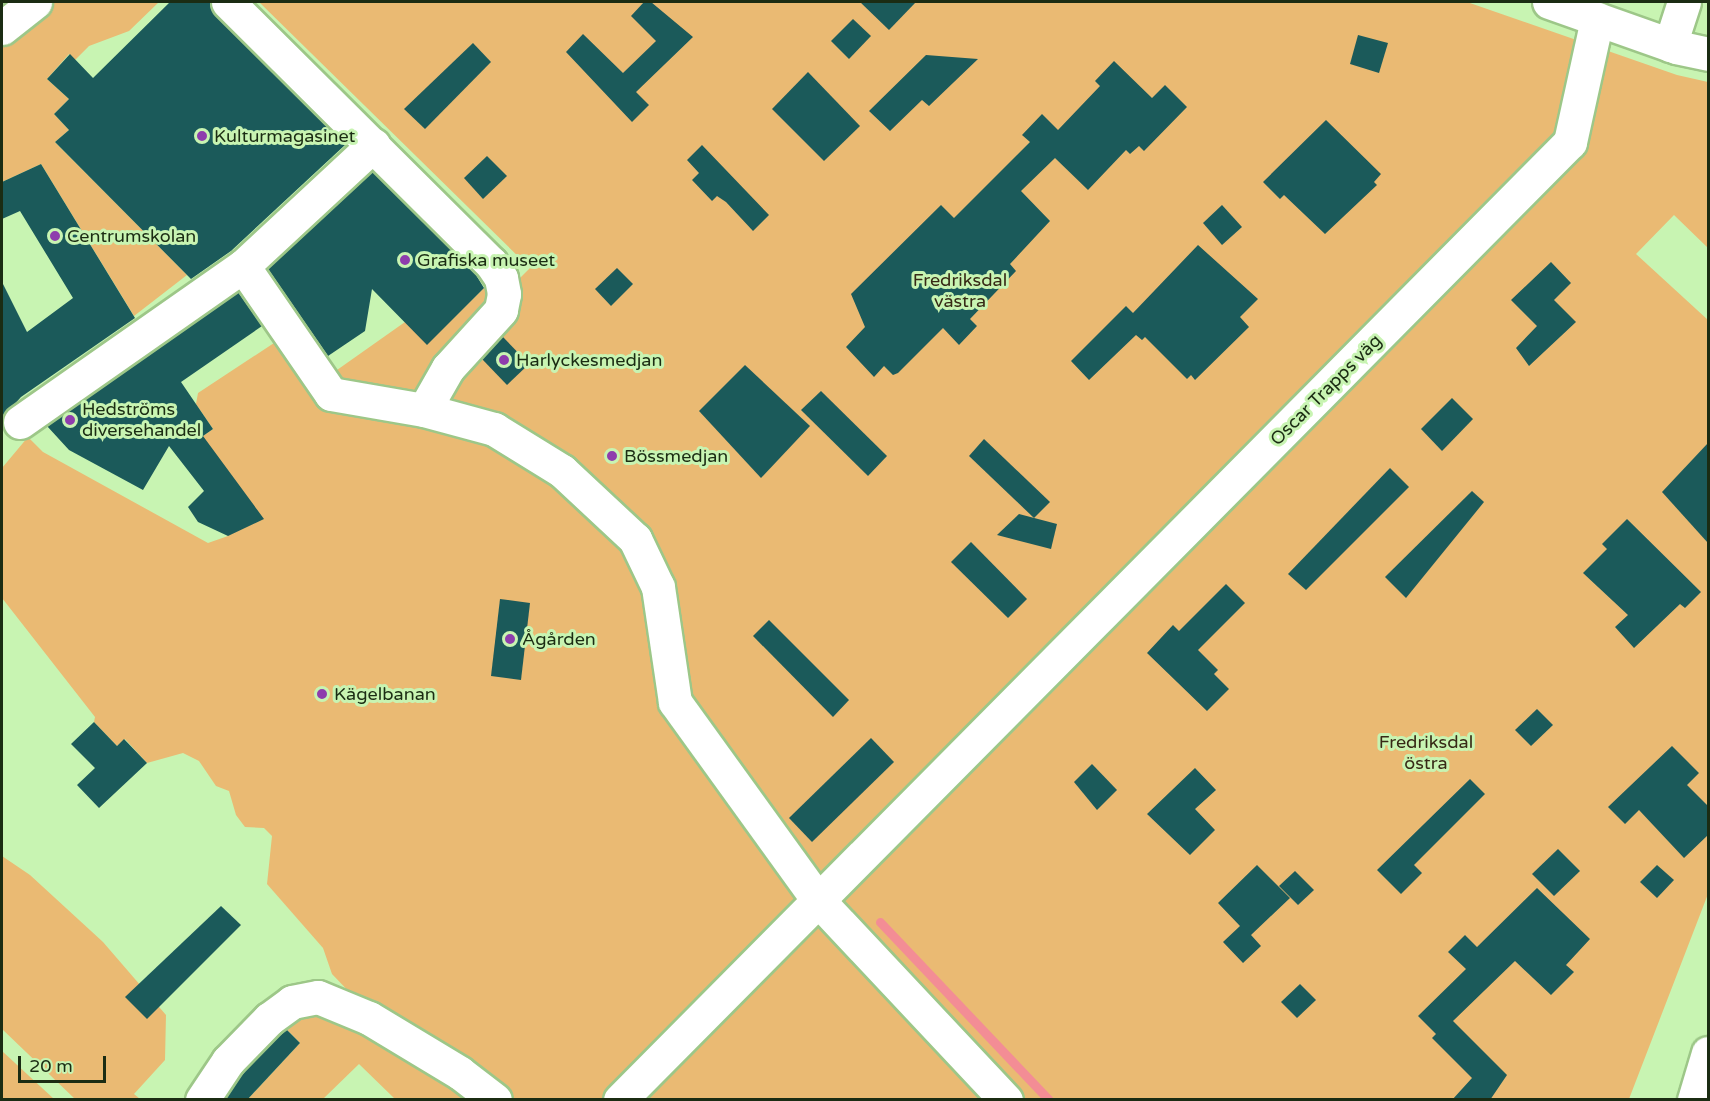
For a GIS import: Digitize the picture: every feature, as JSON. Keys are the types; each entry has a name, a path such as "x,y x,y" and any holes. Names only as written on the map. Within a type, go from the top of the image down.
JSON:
{"street":[{"path":"2,27 35,2"},
{"path":"228,2 491,263 503,286 501,310 448,368 424,410"},
{"path":"1549,2 1603,14 1670,45 1708,54"},
{"path":"1670,45 1684,2"},
{"name":"Oscar Trapps väg","path":"620,1100 817,899 993,727 1570,142 1603,14"},
{"path":"20,422 243,266 373,146"},
{"path":"243,266 331,394 424,410 494,429 562,471 635,539 658,587 675,702 817,899 1006,1100"},
{"path":"202,1100 228,1061 269,1019 292,1002 318,997 369,1018 460,1073 495,1100"},
{"path":"1694,1100 1708,1053"}],"green space":[{"path":"13,2 159,2 129,31 89,46 75,60 69,54 47,79 69,99 54,114 69,130 55,142 187,275 134,316 41,164 2,182 2,10"},
{"path":"259,2 1467,2 1677,75 1708,82 1708,248 1674,215 1636,254 1708,320 1708,894 1629,1099 508,1099 357,1000 332,974 323,948 267,884 272,836 264,828 245,827 236,815 229,791 216,786 199,761 183,753 147,763 125,739 117,746 94,722 95,717 2,598 2,468 28,437 43,452 208,543 228,536 203,436 213,429 196,404 198,393 277,341 346,385 337,370 405,322 427,344 488,284 509,289 530,268"},
{"path":"2,856 30,875 103,942 166,1015 165,1060 134,1094 140,1099 75,1099 2,1029"},
{"path":"314,1005 486,1099 395,1099 359,1064 323,1099 247,1100 300,1043 279,1022"},
{"path":"2,1051 54,1099 2,1099"}],"building":[{"name":"Kulturmagasinet","path":"170,2 210,2 215,15 345,145 231,251 191,279 55,142 69,130 54,114 69,99 47,79 70,54 93,78"},
{"path":"644,2 651,2 693,37 636,92 649,105 632,122 566,52 583,34 623,73 656,41 631,16"},
{"path":"860,2 916,2 889,30"},
{"path":"853,19 871,36 849,59 831,41"},
{"path":"1358,35 1388,43 1379,73 1350,64"},
{"path":"473,43 491,62 425,129 404,109"},
{"path":"926,55 978,59 929,106 922,100 890,131 869,111"},
{"path":"1114,61 1152,98 1165,85 1187,107 1144,151 1139,146 1130,154 1126,150 1088,190 1055,158 1021,191 1050,221 1010,264 1016,271 970,319 977,326 959,345 943,328 898,373 893,375 884,366 874,377 846,347 865,327 851,294 941,205 954,218 1030,142 1022,135 1042,114 1058,130 1100,86 1095,81"},
{"path":"808,72 860,126 824,161 772,109"},
{"path":"1326,120 1381,174 1374,182 1377,185 1325,234 1284,195 1280,199 1263,182"},
{"path":"702,145 769,215 753,231 726,202 717,196 712,201 692,180 699,173 687,160"},
{"path":"487,156 507,176 483,199 464,178"},
{"path":"41,164 135,318 21,397 2,418 2,282 27,332 73,298 20,211 2,219 2,182"},
{"name":"Grafiska museet","path":"372,171 476,275 484,288 427,345 372,289 365,331 328,356 268,269"},
{"path":"1222,205 1242,227 1222,245 1203,223"},
{"path":"1198,245 1258,299 1240,317 1249,327 1195,380 1191,375 1187,379 1145,337 1142,340 1136,335 1089,380 1071,361 1126,306 1133,313"},
{"path":"1551,262 1571,283 1554,300 1576,322 1529,366 1516,348 1537,326 1511,300"},
{"path":"617,268 633,284 611,306 595,289"},
{"path":"238,292 262,326 181,382 213,429 203,436 264,519 228,536 198,522 188,507 204,491 169,446 143,490 69,450 47,426"},
{"name":"Harlyckesmedjan","path":"502,336 529,364 507,385 482,359"},
{"path":"745,365 810,426 761,478 699,411"},
{"path":"821,391 887,456 868,476 801,410"},
{"path":"1452,398 1473,419 1442,451 1421,429"},
{"path":"984,439 1050,502 1034,518 969,456"},
{"path":"1708,443 1708,543 1662,492"},
{"path":"1390,468 1409,487 1306,590 1288,574"},
{"path":"1472,491 1484,502 1406,598 1385,577"},
{"path":"1019,514 1057,524 1051,549 997,535"},
{"path":"1627,519 1701,592 1685,608 1680,604 1634,648 1615,627 1628,615 1583,573 1607,549 1602,544"},
{"path":"971,542 1027,599 1008,618 951,562"},
{"path":"1226,584 1245,603 1198,650 1218,670 1214,674 1229,689 1207,711 1147,653 1173,625 1179,631"},
{"name":"Ågården","path":"500,599 530,603 521,680 491,676"},
{"path":"769,620 849,700 833,717 753,636"},
{"path":"1537,709 1553,725 1531,746 1515,730"},
{"path":"94,722 117,746 124,739 147,763 99,808 77,785 95,768 71,744"},
{"path":"871,738 894,762 812,842 789,818"},
{"path":"1672,746 1699,773 1687,785 1708,806 1708,835 1684,858 1639,810 1625,824 1608,807"},
{"path":"1092,764 1117,790 1097,810 1074,782"},
{"path":"1195,768 1216,790 1195,809 1215,830 1190,855 1147,814"},
{"path":"1470,779 1485,794 1414,865 1422,873 1401,894 1377,870"},
{"path":"1558,849 1580,871 1554,896 1532,874"},
{"path":"1257,865 1290,898 1251,935 1261,946 1243,963 1223,942 1240,926 1218,903"},
{"path":"1657,865 1674,880 1657,898 1640,882"},
{"path":"1295,871 1314,890 1298,905 1279,886"},
{"path":"1537,888 1590,939 1566,965 1574,972 1551,995 1515,961 1453,1021 1507,1075 1490,1100 1452,1100 1472,1078 1432,1038 1436,1034 1418,1016 1466,969 1448,952 1465,935 1477,947"},
{"path":"221,906 241,925 147,1019 125,997"},
{"path":"1300,984 1316,1000 1297,1018 1281,1002"},
{"path":"286,1029 300,1043 247,1100 225,1100 243,1073"}],"waterway":[{"path":"880,922 1049,1100"}],"place":[{"name":"Kulturmagasinet","path":"202,136"},
{"name":"Centrumskolan","path":"55,236"},
{"name":"Grafiska museet","path":"405,260"},
{"name":"Harlyckesmedjan","path":"504,360"},
{"name":"Hedströms diversehandel","path":"70,420"},
{"name":"Bössmedjan","path":"612,456"},
{"name":"Ågården","path":"510,639"},
{"name":"Kägelbanan","path":"322,694"}],"park label":[{"name":"Fredriksdal västra","path":"960,291"},
{"name":"Fredriksdal östra","path":"1426,753"}]}
